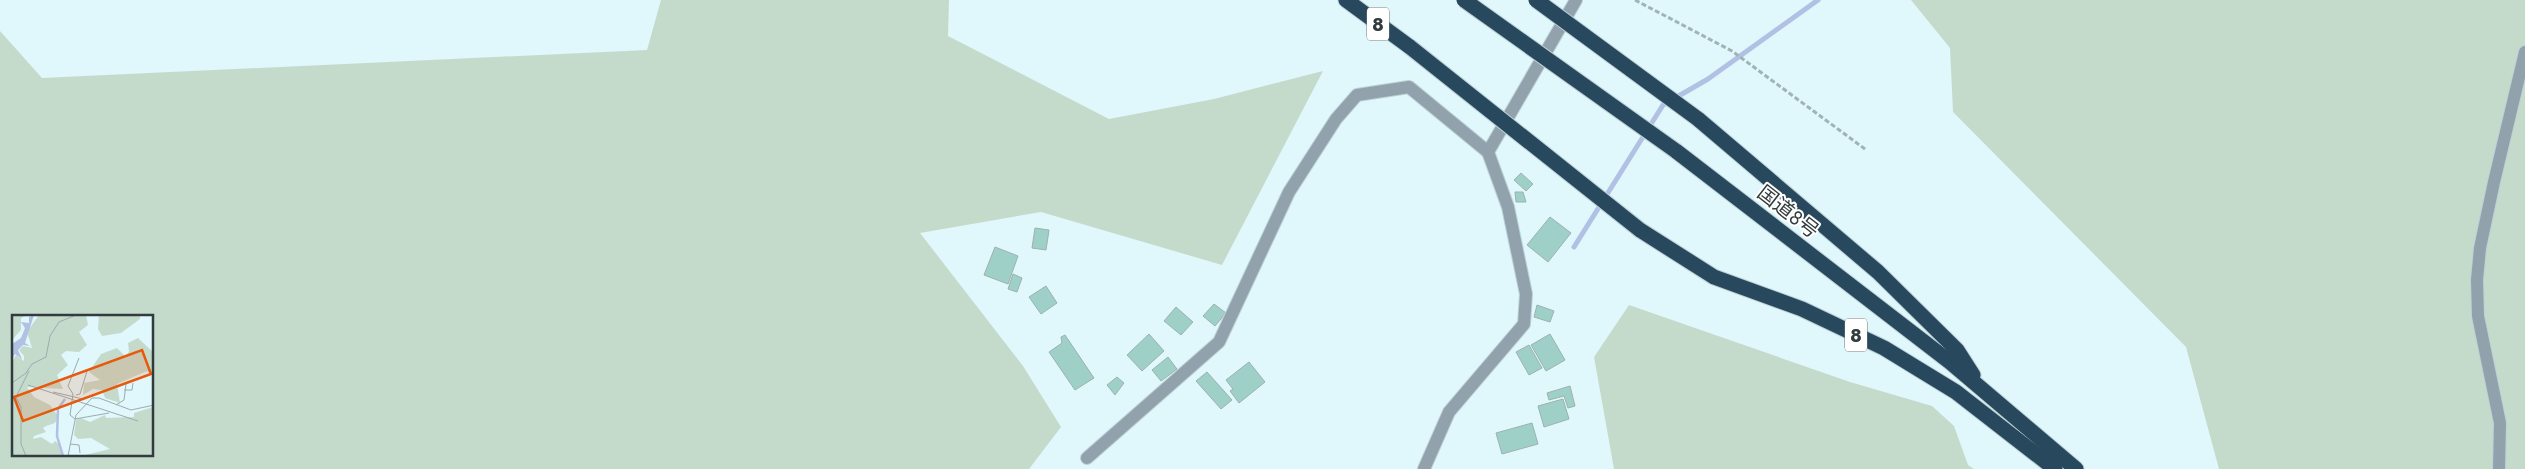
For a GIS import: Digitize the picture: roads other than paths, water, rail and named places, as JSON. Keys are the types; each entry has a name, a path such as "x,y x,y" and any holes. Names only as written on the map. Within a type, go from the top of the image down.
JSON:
{"highway":[{"name":"8","path":"1346,0 1410,47 1640,230 1714,277 1802,309 1884,348 1956,392 2055,469"},
{"name":"国道8号","path":"1464,0 1676,151 1950,362 2076,469"},
{"name":"8","path":"1536,0 1698,119 1878,272 1957,350 1982,389"}],"street":[{"path":"1488,152 1576,0"},
{"path":"2499,469 2500,423 2478,316 2477,280 2480,248 2525,52"},
{"path":"1087,458 1219,342 1289,192 1336,119 1357,95 1409,87 1488,152 1508,207 1526,294 1524,324 1449,412 1424,469"}],"waterway":[{"path":"1574,247 1663,105 1708,79 1818,0"}]}
